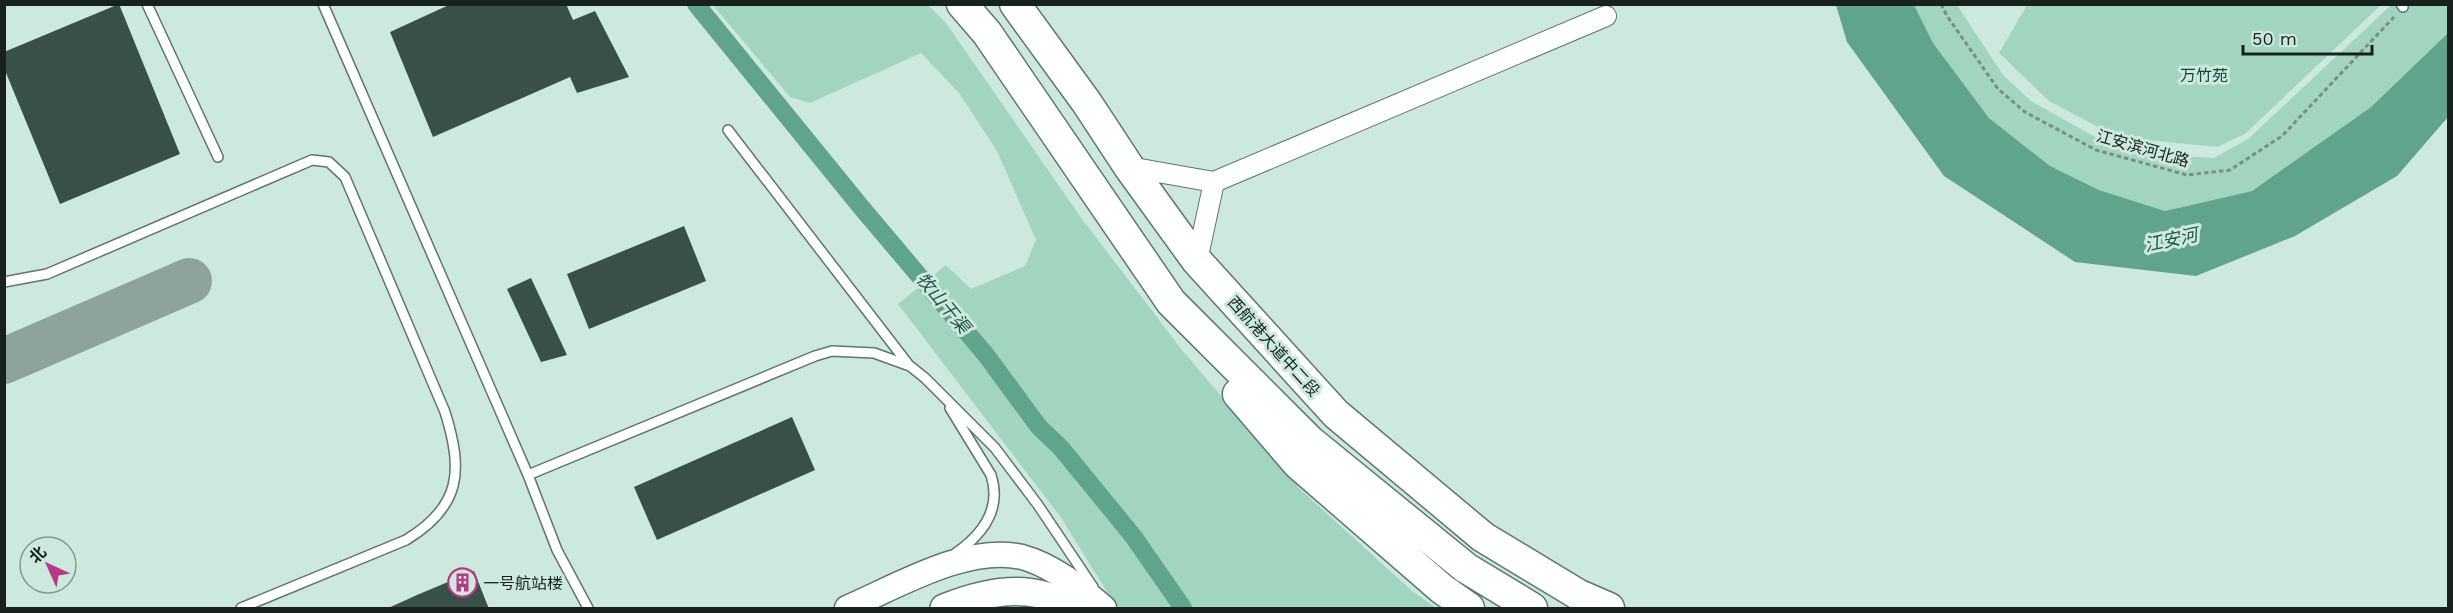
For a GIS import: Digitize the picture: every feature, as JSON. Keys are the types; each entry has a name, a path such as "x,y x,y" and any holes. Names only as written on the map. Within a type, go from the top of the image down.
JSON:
{"main road":[{"path":"962,4 1001,52 1223,377 1298,464 1442,589 1469,609"},
{"name":"西航港大道中二段","path":"1015,4 1197,261 1336,414 1483,537 1580,595 1609,609"},
{"path":"1171,302 1310,441 1466,568 1532,609"},
{"path":"944,609 982,595 1008,591 1038,595 1062,602 1071,609"}],"street":[{"path":"1129,167 1214,182 1606,16"},
{"path":"1197,261 1214,182"},
{"path":"847,609 934,570 978,556 1021,557 1034,562 1064,578 1106,609"}],"lane":[{"path":"147,4 218,157"},
{"path":"323,4 528,475 557,550 588,609"},
{"path":"728,130 910,366"},
{"path":"4,282 46,274 312,160 329,162 345,177 445,412 454,441 456,464 453,484 449,500 442,512 426,528 406,540 241,609"},
{"path":"528,475 815,356 832,351 864,352 895,359 910,366 926,378 995,448 1038,505 1106,609"},
{"path":"934,570 975,538 988,521 994,502 994,485 991,475 944,398"}],"path":[{"name":"江安滨河北路","path":"1941,4 1998,89 2025,112 2097,150 2187,175 2230,170 2282,136 2402,6"}],"green space":[{"path":"713,5 928,5 946,23 1082,219 1182,350 1301,490 1412,591 1436,608 1117,608 1062,519 898,304 946,265 971,289 1025,266 1036,240 997,151 959,93 921,53 810,103 790,97"},
{"path":"1914,5 1957,5 2003,75 2031,101 2104,142 2163,155 2214,158 2248,139 2391,5 2448,5 2448,33 2371,107 2252,191 2165,211 2099,190 2050,166 1989,118 1933,43"},
{"name":"万竹苑","path":"2027,5 2381,5 2245,134 2217,147 2117,137 2049,101 1999,53"}],"water":[{"name":"江安河","path":"1836,5 1914,5 1933,43 1989,118 2050,166 2099,190 2165,211 2252,191 2371,107 2448,33 2448,117 2397,176 2295,236 2196,276 2075,262 1944,176 1847,42"}],"building":[{"path":"119,4 180,154 60,204 4,68 4,52"},
{"path":"451,4 566,4 573,20 595,11 629,77 577,93 570,77 433,137 390,32"},
{"path":"684,226 706,281 589,329 567,274"},
{"path":"531,278 567,355 541,362 507,289"},
{"path":"792,417 815,470 657,540 634,487"},
{"name":"一号航站楼","path":"474,571 489,609 386,609 417,595"}],"waterway":[{"name":"牧山干渠","path":"696,4 861,207 986,355 1039,427 1061,448 1133,536 1183,608"}],"taxiway":[{"path":"4,361 189,281"}],"place":[{"name":"一号航站楼","path":"462,583"}]}
